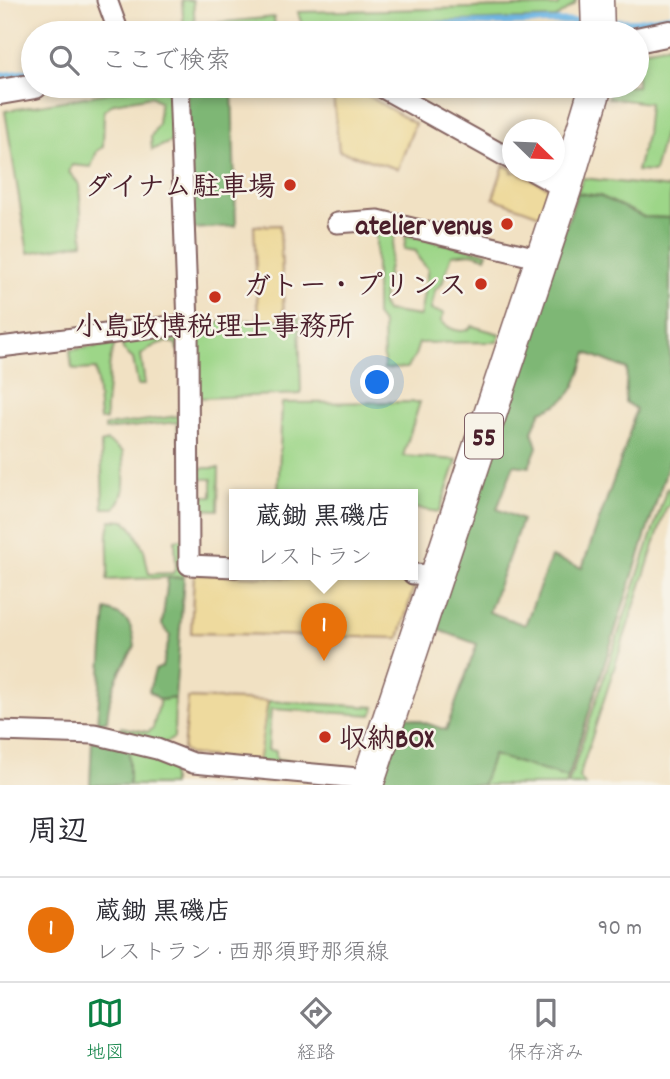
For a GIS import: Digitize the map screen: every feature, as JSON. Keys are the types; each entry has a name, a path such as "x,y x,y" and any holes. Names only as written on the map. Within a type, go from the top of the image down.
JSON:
{"main road":[{"path":"597,0 598,21"},
{"name":"55","path":"368,782 426,575 542,259 592,98"}],"street":[{"path":"107,0 115,21"},
{"path":"649,37 670,33"},
{"path":"0,92 21,88"},
{"path":"179,98 188,324 189,565 229,566"},
{"path":"401,98 502,154"},
{"path":"552,182 565,189"},
{"path":"337,223 378,219 542,259"},
{"path":"0,347 188,324"},
{"path":"0,731 94,734 157,749 193,763 368,782"}],"green space":[{"path":"182,0 193,0 195,21 183,21"},
{"path":"563,0 576,0 575,4 556,18 301,21 298,12 557,6"},
{"path":"274,17 274,21 234,21"},
{"path":"670,45 670,117 654,172 637,171 646,135 649,103 608,98 649,98 649,49"},
{"path":"79,98 140,98 114,103 104,110 103,147 97,151 91,167 72,165 69,172 79,184 83,243 28,253 5,111"},
{"path":"154,98 173,98 175,140 152,150 151,137 158,124 160,102"},
{"path":"188,98 232,98 236,226 193,229"},
{"path":"583,178 670,188 670,218 644,217 600,196 577,193"},
{"path":"577,193 600,196 644,217 670,218 670,459 568,778 493,755 482,785 380,785 405,716 446,730 477,644 433,628","holes":["587,353 627,369 625,402 636,409 625,448 582,568 551,557 525,625 489,612 522,520 497,509 514,465 529,467 537,447 532,431 541,411 561,402 573,390"]},
{"path":"376,228 395,232 382,304 386,311 420,316 428,269 416,251 404,249 406,235 488,253 486,257 471,253 452,255 442,284 435,290 431,310 444,313 441,321 448,327 465,331 472,326 500,334 497,342 419,343 407,368 384,369 383,325 376,316"},
{"path":"299,317 301,394 202,398 198,395 197,324"},
{"path":"177,335 183,341 183,349 177,350 176,344 171,342 162,343 141,355 145,385 138,385 133,359 124,351 121,343"},
{"path":"115,344 110,364 106,420 100,420 96,369 72,368 70,350"},
{"path":"420,402 403,456 457,460 439,512 418,509 418,489 278,489 282,403"},
{"path":"184,416 179,442 177,422 105,430 105,426"},
{"path":"107,441 123,452 124,488 115,508 103,508 101,443"},
{"path":"196,468 219,468 218,510 194,509 194,496 212,496 212,479 196,479"},
{"path":"667,488 670,489 670,505 666,508 579,777 585,785 568,785"},
{"path":"111,520 126,521 135,532 144,550 149,574 173,573 176,568 175,540 183,539 184,577 107,580"},
{"path":"184,577 175,698 160,700 149,691 155,670 162,667 170,636 162,625 168,578"},
{"path":"106,610 120,615 128,622 135,646 115,682 107,721 97,723"},
{"path":"175,698 174,738 165,743 120,732 121,727 148,732 153,728 160,700"},
{"path":"268,701 375,707 372,715 271,709 268,750 276,751 276,759 354,768 258,762"},
{"path":"92,740 129,749 129,785 90,785"},
{"path":"129,749 172,761 172,785 129,785"},
{"path":"493,755 568,778 566,785 482,785"}],"sand":[{"path":"333,98 372,98 415,124 398,169 339,151"},
{"path":"502,171 502,182 538,182 550,188 540,215 493,198"},
{"path":"280,225 284,319 258,320 254,226"},
{"path":"194,574 229,575 229,580 415,583 399,638 191,633"},
{"path":"188,698 268,701 258,762 189,754 183,750"}],"waterway":[{"path":"606,21 638,21 670,16"},
{"path":"0,76 21,73"}],"place":[{"name":"ダイナム駐車場","path":"290,185"},
{"name":"atelier venus","path":"507,224"},
{"name":"ガトー・プリンス","path":"481,284"},
{"name":"小島政博税理士事務所","path":"215,297"},
{"name":"蔵鋤 黒磯店","path":"324,661"},
{"name":"収納BOX","path":"325,737"}]}
